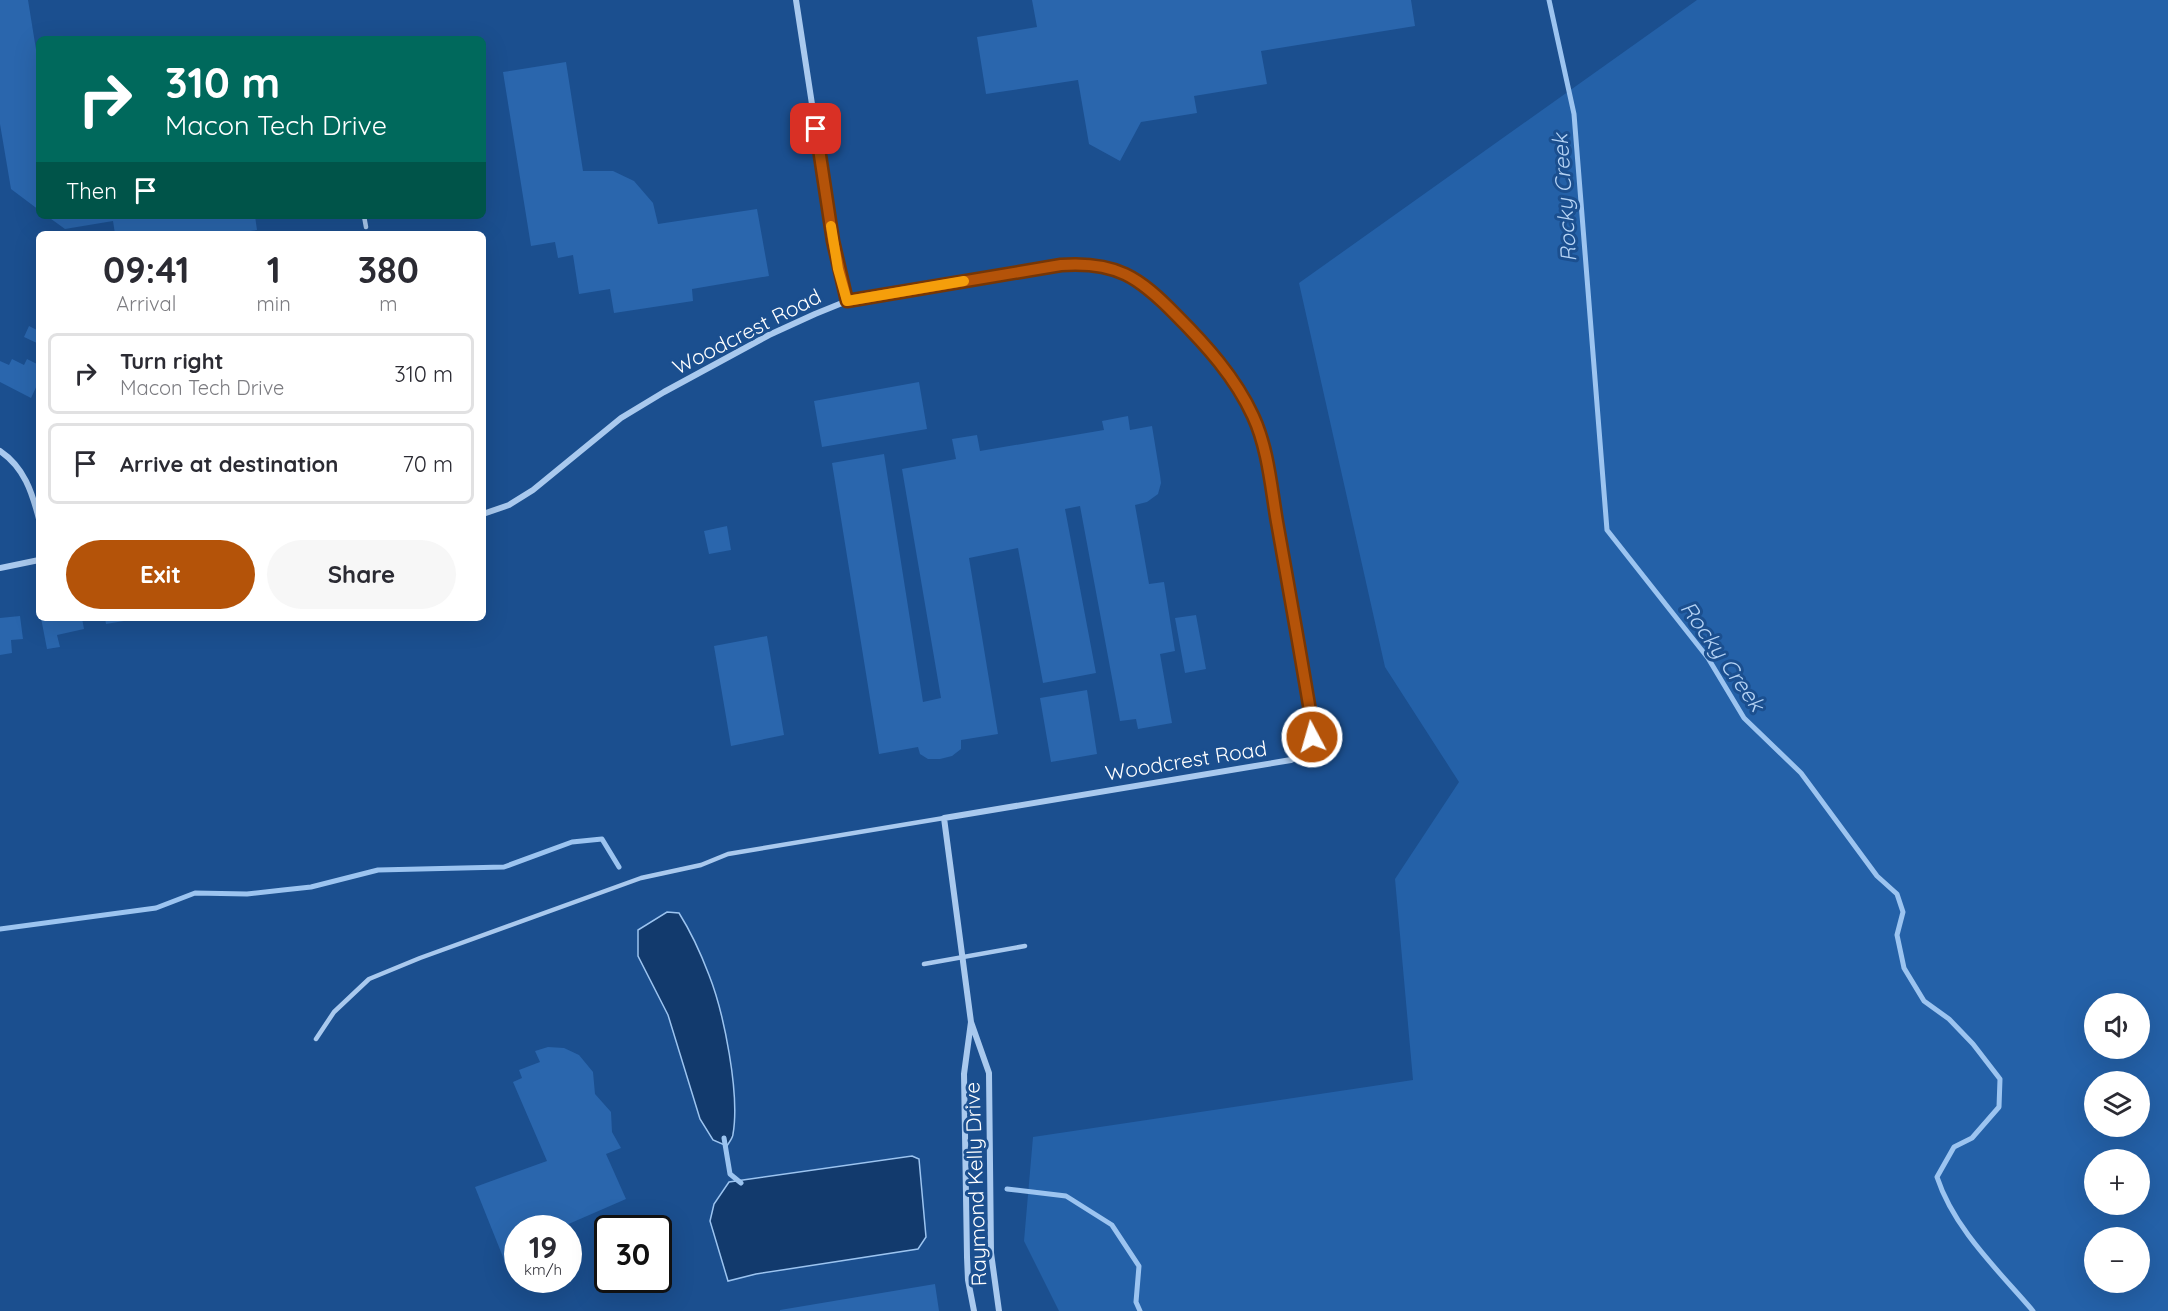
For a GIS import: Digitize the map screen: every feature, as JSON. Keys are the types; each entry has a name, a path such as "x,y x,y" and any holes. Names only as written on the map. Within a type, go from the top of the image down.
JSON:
{"street":[{"path":"796,0 833,241 847,301"},
{"name":"Woodcrest Road","path":"486,513 509,504 533,490 621,418 664,392 769,335 847,301 1083,263 1105,266 1127,274 1150,289 1193,331 1234,381 1254,418 1267,464 1312,723 1312,737 1302,755 1291,760 944,818"},
{"path":"0,451 22,471 36,509"},
{"path":"0,568 36,561"},
{"name":"Raymond Kelly Drive","path":"944,818 971,1022 989,1073 991,1253 999,1311"},
{"name":"Raymond Kelly Drive","path":"971,1022 964,1074 967,1257 968,1280 974,1311"}],"lane":[{"path":"365,219 366,227"},
{"path":"316,1039 334,1012 369,979 641,878 701,865 728,854 944,818"},
{"path":"924,964 1025,946"}],"shaded area":[{"path":"1697,0 2168,0 2168,1311 1059,1311 1024,1241 1033,1137 1413,1080 1395,879 1459,782 1385,667 1299,283"},
{"path":"667,912 679,913 688,928 706,967 720,1010 729,1054 735,1117 733,1136 727,1146 713,1140 700,1119 668,1015 638,956 638,930"},
{"path":"912,1156 919,1159 926,1237 918,1249 756,1274 728,1281 710,1221 714,1204 729,1182"}],"building":[{"path":"0,0 28,0 36,49 36,208 11,189 0,124"},
{"path":"1032,0 1411,0 1415,26 1261,51 1267,84 1194,96 1197,113 1141,122 1120,161 1089,144 1078,80 986,94 977,37 1037,27"},
{"path":"566,62 583,171 613,171 634,181 653,203 658,224 757,209 769,276 692,289 693,301 614,313 610,289 579,294 573,255 558,258 555,242 531,246 503,72"},
{"path":"51,219 255,219 257,230 115,231 113,221 65,229"},
{"path":"29,326 36,330 36,343 24,337"},
{"path":"12,359 24,365 27,359 36,364 36,387 31,398 0,382 0,361 9,365"},
{"path":"919,382 927,429 822,447 814,401"},
{"path":"1128,416 1130,430 1152,426 1160,475 1161,483 1158,494 1147,502 1135,505 1149,584 1164,582 1175,651 1160,654 1172,723 1138,729 1136,719 1120,721 1080,506 1065,509 1096,673 1043,683 1018,548 969,558 998,734 961,740 961,749 952,756 940,759 928,759 920,754 918,747 879,754 832,463 884,454 923,702 941,698 902,469 956,459 952,439 977,435 980,451 1104,430 1102,421"},
{"path":"727,526 731,550 709,554 704,531"},
{"path":"1196,615 1206,669 1185,673 1175,618"},
{"path":"20,616 23,639 11,640 12,653 0,655 0,618"},
{"path":"42,621 83,621 84,629 57,635 60,647 47,649"},
{"path":"106,621 124,621 106,624"},
{"path":"767,636 784,735 731,746 714,646"},
{"path":"1087,690 1097,754 1051,762 1040,698"},
{"path":"548,1047 564,1048 579,1055 593,1072 595,1094 611,1112 612,1132 621,1148 606,1154 626,1199 582,1218 582,1215 504,1215 504,1260 475,1187 547,1161 513,1082 522,1078 519,1070 540,1062 535,1051"},
{"path":"935,1284 939,1311 780,1311 780,1310"}],"waterway":[{"name":"Rocky Creek","path":"1549,0 1574,114 1607,530 1708,658 1744,718 1801,773 1877,876 1897,894 1903,912 1897,935 1904,968 1924,1001 1949,1019 1973,1044 2000,1079 1999,1107 1972,1138 1954,1147 1937,1177 1954,1214 1978,1248 2033,1311"},
{"path":"0,929 156,908 195,893 247,894 311,887 378,870 504,867 572,842 602,839 619,867"},
{"path":"724,1138 730,1174 741,1183"},
{"path":"1007,1189 1066,1196 1112,1225 1139,1266 1136,1302 1140,1311"}],"slow traffic":[{"path":"831,226 838,269 847,301 964,281"}],"route":[{"path":"816,129 838,269 847,301 1061,265 1083,263 1105,266 1127,274 1150,289 1193,331 1234,381 1254,418 1267,464 1312,723 1312,737"}]}
